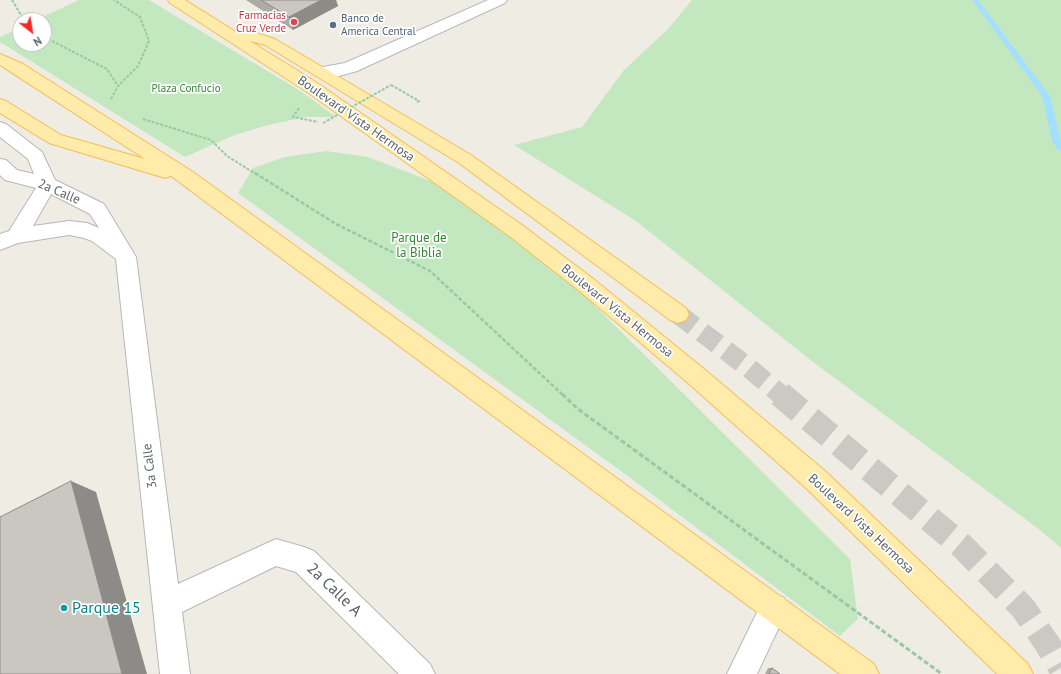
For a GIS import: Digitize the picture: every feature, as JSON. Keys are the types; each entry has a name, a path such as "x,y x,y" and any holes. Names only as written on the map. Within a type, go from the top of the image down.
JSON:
{"main road":[{"name":"Boulevard Vista Hermosa","path":"174,0 314,88 515,230 584,283 696,376 816,480 1018,674"},
{"path":"219,27 270,42 323,72 465,159 678,314"},
{"path":"0,59 18,68 186,177 864,674"},
{"path":"0,105 55,139 186,177"}],"street":[{"path":"323,72 339,71 351,68 500,0"},
{"path":"344,85 346,76 351,68"},
{"path":"0,128 36,156 47,184 8,239"},
{"name":"2a Calle","path":"0,165 11,175 47,184 97,209 126,257"},
{"path":"8,239 70,228 87,231 99,236 126,257"},
{"name":"3a Calle","path":"126,257 175,674"},
{"name":"2a Calle A","path":"166,605 276,552 304,561 420,674"},
{"path":"742,674 774,608"}],"path":[{"path":"12,0 19,12"},
{"path":"110,102 118,86 138,66 150,41 140,17 114,0"},
{"path":"52,41 107,69 118,86"},
{"path":"293,117 323,123 391,85 419,101"},
{"path":"138,117 211,140 227,156 336,224 430,271 578,409 942,674"}],"green space":[{"name":"Plaza Confucio","path":"79,0 149,0 299,90 336,117 306,117 268,125 232,136 185,157 16,52 52,52 52,13"},
{"path":"692,0 1061,0 1061,548 1040,530 813,362 636,221 514,145 582,127 624,70 668,29"},
{"name":"Plaza Confucio","path":"12,32 12,49 0,42 0,37"},
{"name":"Parque de la Biblia","path":"326,151 368,157 451,189 575,286 850,559 858,619 840,636 625,474 238,193 253,168 285,157"}],"building":[{"path":"261,0 321,0 289,17"},
{"name":"Parque 15","path":"71,481 122,674 0,674 0,517"},
{"path":"772,668 780,674 769,674"}],"waterway":[{"path":"975,0 1046,96 1056,141 1061,148"}],"tunnel":[{"path":"678,314 749,368 781,395"},
{"path":"780,394 963,547 1023,608 1048,645 1061,668"}],"place":[{"name":"Farmacias Cruz Verde","path":"294,22"},
{"name":"Banco de America Central","path":"333,25"},
{"name":"Parque 15","path":"64,608"}]}
